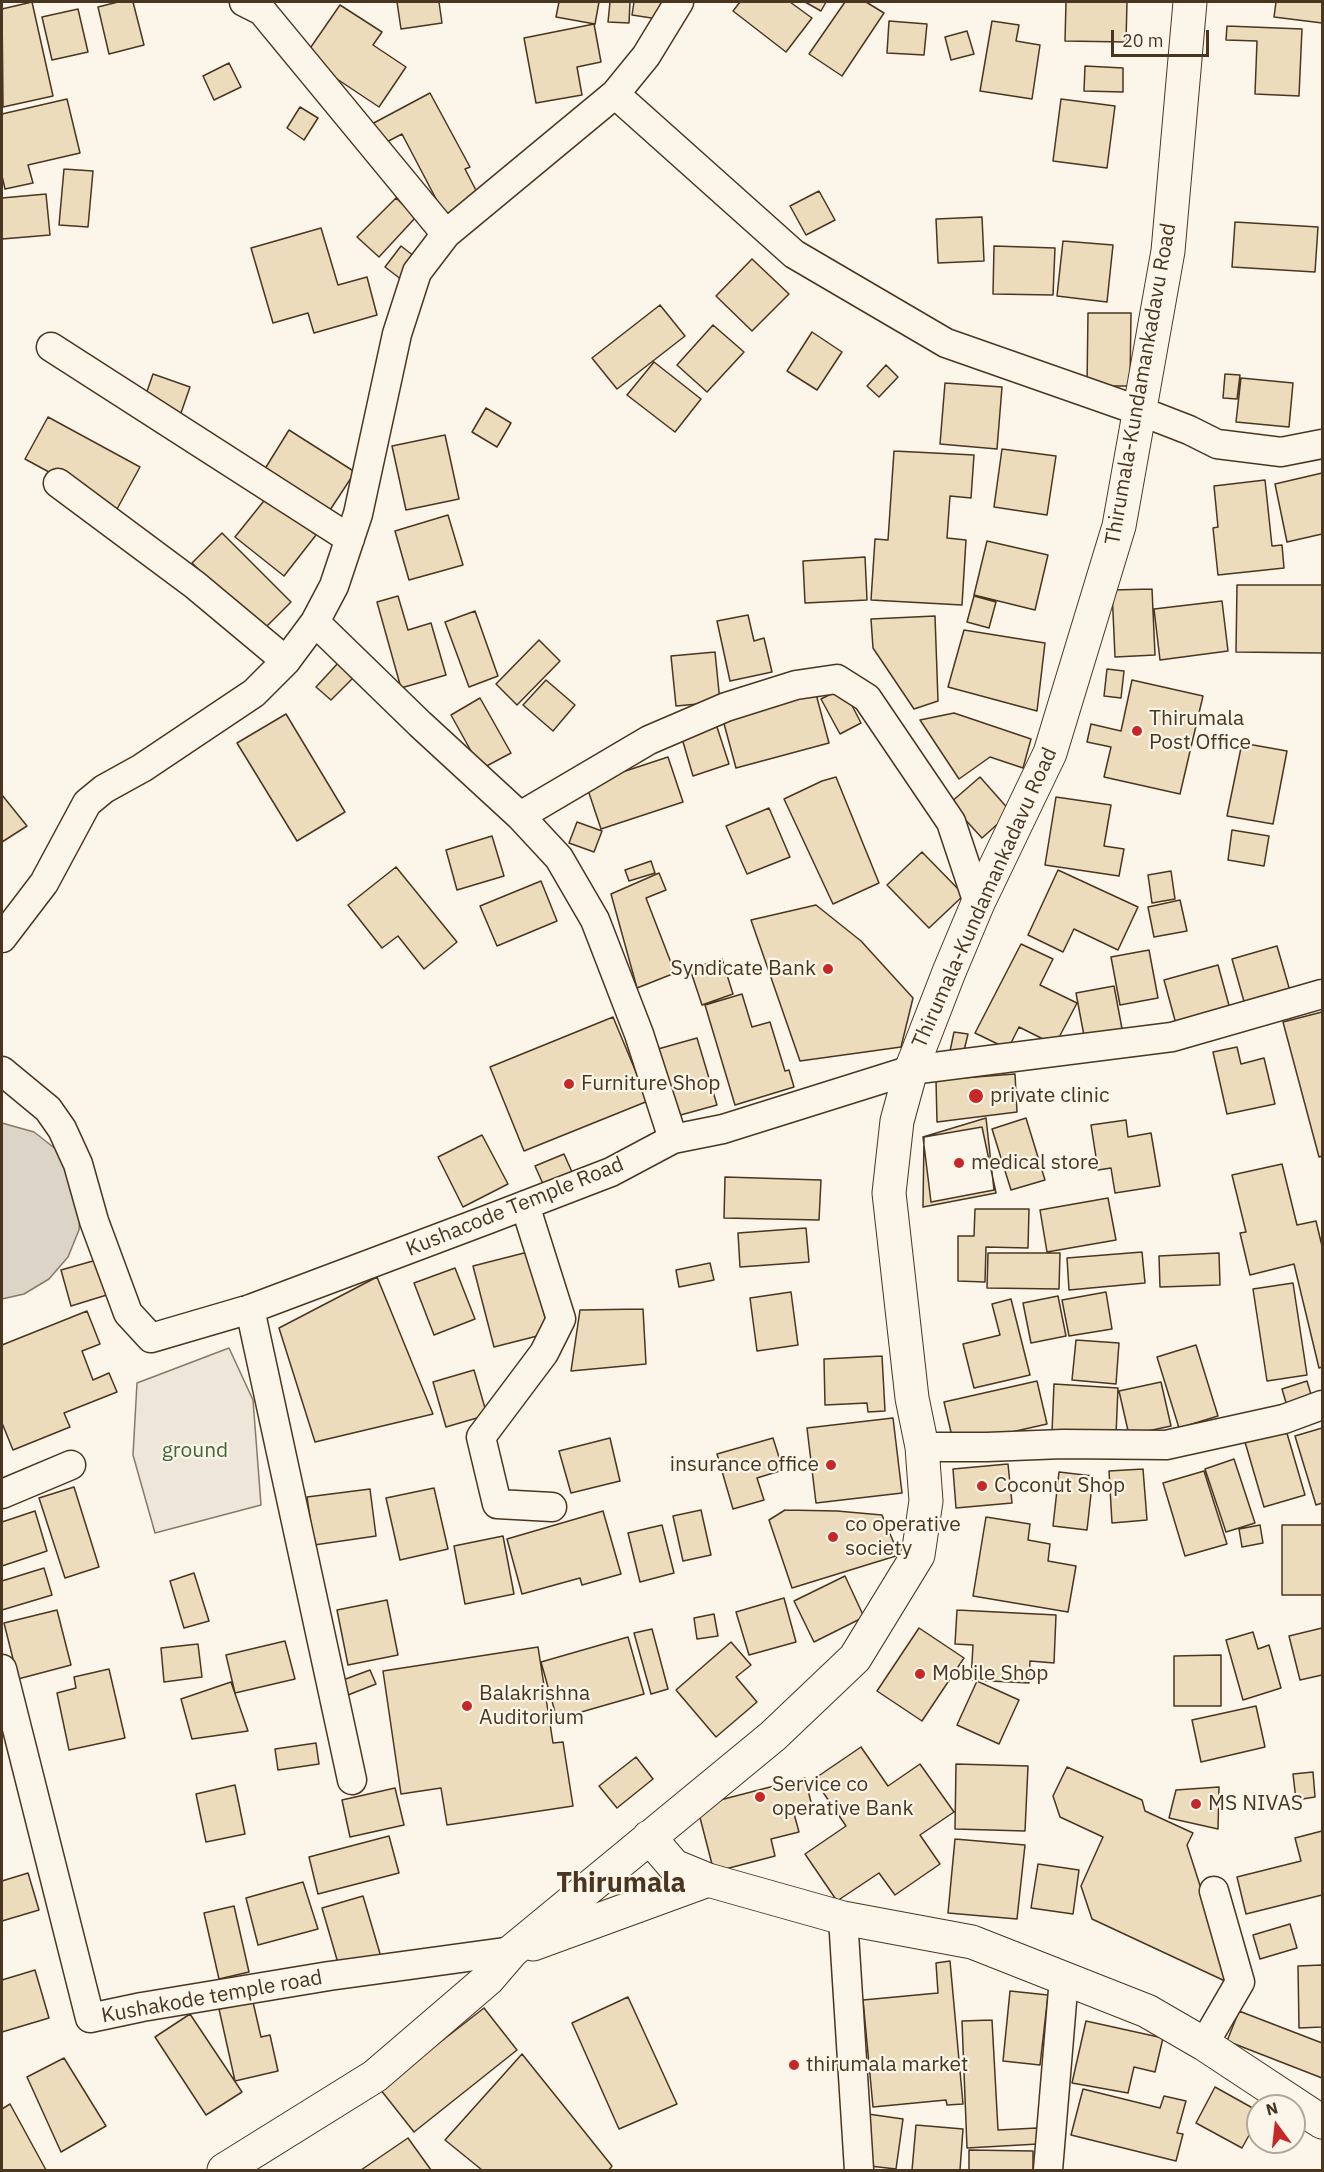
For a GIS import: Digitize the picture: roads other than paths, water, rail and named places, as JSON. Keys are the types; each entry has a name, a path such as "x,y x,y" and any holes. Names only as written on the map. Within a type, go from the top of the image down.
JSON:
{"main road":[{"name":"Thirumala-Kundamankadavu Road","path":"224,2170 375,2076 488,1979 512,1951 772,1736 855,1658 918,1555 926,1501 922,1447 912,1398 889,1193 897,1121 911,1070 949,972 978,903 1050,753 1119,526 1168,250 1190,2"},
{"path":"649,1837 674,1866 708,1881 843,1918 972,1942 1147,2011 1204,2044 1323,2122"},
{"path":"512,1951 708,1881"}],"street":[{"path":"2,938 44,883 87,803 104,789 142,768 254,693 286,661 315,622 334,586 358,514 397,334 417,272 446,234 615,94 646,56 679,2"},
{"path":"258,5 446,234"},
{"path":"615,94 794,254 946,343 1140,411 1189,430 1217,444 1281,452 1323,444"},
{"path":"51,347 350,539"},
{"path":"58,483 195,585 286,661"},
{"path":"315,622 420,724 520,816 559,858 595,920 639,1034 673,1138"},
{"path":"520,816 649,740 726,707 796,686 837,679 867,698 951,822 978,903"},
{"name":"Kushacode Temple Road","path":"2,1071 48,1108 62,1130 78,1164 94,1221 128,1313 151,1338 250,1309 525,1205 611,1172 673,1138 723,1129 911,1070 1172,1038 1323,994"},
{"path":"525,1205 561,1319 544,1353 481,1437 497,1504 552,1507"},
{"path":"250,1309 352,1780"},
{"path":"922,1447 1063,1444 1166,1445 1284,1419 1323,1405"},
{"path":"2,1494 71,1465"},
{"name":"Kushakode temple road","path":"2,1669 90,2018 142,2007 317,1978 512,1951"},
{"path":"1204,2044 1240,1982 1214,1891"},
{"path":"843,1918 858,2170"},
{"path":"1048,2170 1064,1978"}],"place":[{"name":"Thirumala Post Office","path":"1137,731"},
{"name":"Syndicate Bank","path":"828,969"},
{"name":"Furniture Shop","path":"569,1084"},
{"name":"private clinic","path":"976,1096"},
{"name":"medical store","path":"959,1163"},
{"name":"insurance office","path":"831,1465"},
{"name":"Coconut Shop","path":"982,1486"},
{"name":"co operative society","path":"833,1537"},
{"name":"Mobile Shop","path":"920,1674"},
{"name":"Balakrishna Auditorium","path":"467,1706"},
{"name":"Service co operative Bank","path":"760,1797"},
{"name":"MS NIVAS","path":"1196,1804"},
{"name":"thirumala market","path":"794,2065"}],"district":[{"name":"Thirumala","path":"621,1884"}],"park label":[{"name":"ground","path":"195,1451"}]}
